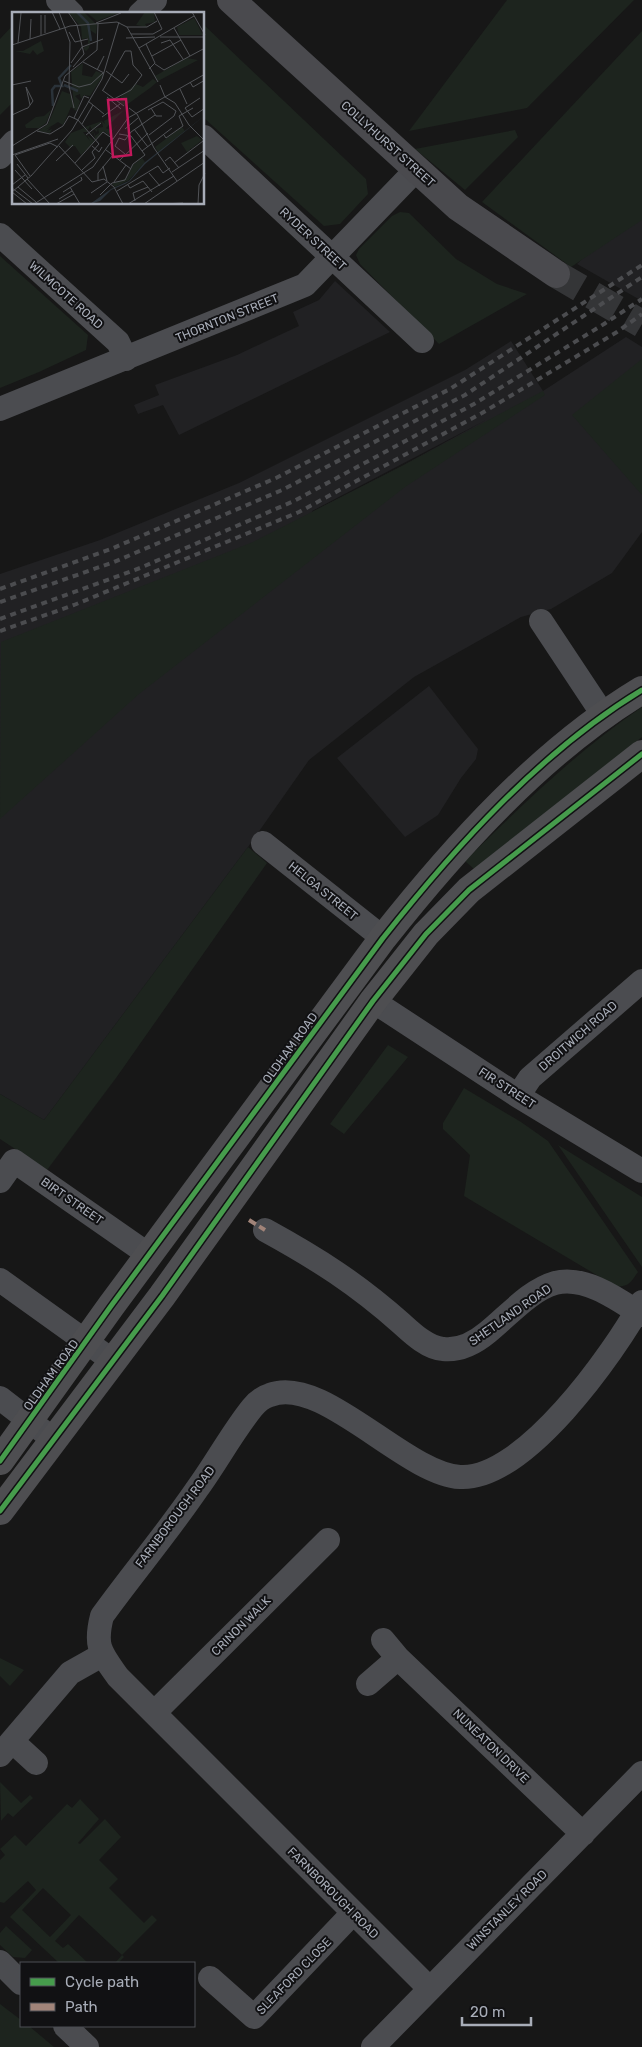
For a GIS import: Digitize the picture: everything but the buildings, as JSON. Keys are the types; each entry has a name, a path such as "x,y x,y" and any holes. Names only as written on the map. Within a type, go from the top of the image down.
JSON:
{"highway":[{"name":"OLDHAM ROAD","path":"0,1461 383,938 462,842 558,753 604,716 642,690"},
{"path":"0,1510 113,1361 373,1002 426,934 469,890 642,754"}],"street":[{"path":"58,0 70,12"},
{"path":"142,12 155,0"},
{"name":"COLLYHURST STREET","path":"231,0 465,213 556,274"},
{"name":"RYDER STREET","path":"205,138 422,341"},
{"path":"0,157 12,144"},
{"name":"THORNTON STREET","path":"0,408 305,286 416,170"},
{"name":"WILMCOTE ROAD","path":"0,235 118,342 126,359"},
{"path":"541,621 604,716"},
{"name":"HELGA STREET","path":"263,843 383,938"},
{"name":"DROITWICH ROAD","path":"518,1096 530,1078 642,981"},
{"name":"FIR STREET","path":"373,1002 518,1096 642,1172"},
{"name":"BIRT STREET","path":"0,1180 14,1161 149,1255"},
{"name":"SHETLAND ROAD","path":"265,1230 340,1273 408,1329 435,1347 455,1348 476,1341 523,1303 555,1284 568,1282 596,1289 640,1310"},
{"path":"0,1280 113,1361"},
{"name":"FARNBOROUGH ROAD","path":"429,1988 118,1677 102,1655 97,1636 102,1616 185,1507 259,1401 278,1392 301,1394 330,1407 430,1467 458,1477 481,1475 512,1458 553,1421 611,1354 640,1310"},
{"path":"0,1398 53,1439"},
{"name":"CRINON WALK","path":"154,1713 328,1540"},
{"name":"NUNEATON DRIVE","path":"383,1640 398,1658 584,1834"},
{"path":"36,1762 6,1748 70,1673 102,1655"},
{"path":"368,1684 398,1658"},
{"name":"WINSTANLEY ROAD","path":"373,2047 642,1773"},
{"name":"SLEAFORD CLOSE","path":"210,1978 254,2017 353,1914"},
{"path":"1,1965 20,1982"},
{"path":"66,2027 87,2047"}],"shaded area":[{"path":"507,0 634,0 527,108 409,131"},
{"path":"12,26 12,103 0,115 0,39"},
{"path":"205,26 366,179 368,194 340,224 324,226 205,119"},
{"path":"642,31 642,220 571,267 482,202"},
{"path":"515,130 518,137 465,190 415,149"},
{"path":"642,200 642,301 577,264"},
{"path":"400,212 409,213 456,259 497,284 527,294 439,344 360,264 356,255 359,249 392,216"},
{"path":"0,256 88,335 86,350 0,388"},
{"path":"335,281 390,332 179,435 163,405 138,414 134,405 159,395 155,385 237,355 299,326 293,312 319,300"},
{"path":"626,337 642,347 642,532 612,573 551,609 521,617 414,677 309,760 248,847 44,1120 0,1094 0,574 100,540 239,483 465,370 511,341 543,391","holes":["486,420 402,466 312,512"]},
{"path":"642,359 642,495 572,415"},
{"path":"543,391 545,395 405,487 139,694 0,819 1,642 253,542"},
{"path":"429,686 478,749 476,759 461,778 438,815 405,837 337,758"},
{"path":"642,707 642,737 474,869 465,861 528,800 572,761"},
{"path":"248,847 267,863 116,1078 47,1170 0,1139 0,1094 44,1120"},
{"path":"388,1045 408,1057 344,1134 330,1124"},
{"path":"464,1088 521,1122 548,1141 638,1272 629,1284 615,1286 464,1196 470,1155 443,1129 443,1123"},
{"path":"558,1145 642,1197 642,1267"},
{"path":"0,1658 24,1670 10,1686 0,1676"},
{"path":"0,1782 21,1803 30,1795 33,1798 13,1817 8,1813 1,1821"},
{"path":"80,1799 99,1819 78,1843 80,1844 105,1819 121,1837 99,1860 118,1879 109,1888 144,1923 152,1915 157,1920 122,1955 79,1915 55,1941 63,1948 68,1944 87,1962 58,1962 10,1917 36,1890 28,1881 4,1903 0,1902 0,1860 5,1855 0,1849 15,1835 26,1846 67,1804 72,1808","holes":["43,1888 71,1915 50,1937 22,1910"]},
{"path":"6,1926 32,1950 25,1958 13,1957 0,1945 0,1933"},
{"path":"122,1955 124,1957 119,1962 116,1962"},
{"path":"0,2004 20,2019 20,2027 30,2027 54,2047 0,2047"}],"tunnel":[{"path":"556,274 642,324"}],"railway":[{"path":"0,589 111,549 276,478 450,389 642,265"},
{"path":"0,602 114,562 282,490 465,395 642,277"},
{"path":"0,619 140,568 294,501 474,404 642,299"},
{"path":"0,631 74,605 299,512 482,413 617,332 642,314"}],"marked path":[{"path":"249,1220 265,1230"}],"cycle path":[{"path":"0,1461 111,1306 383,938 440,869 535,771 605,714 642,690"},
{"path":"0,1511 162,1296 373,1001 426,934 469,890 642,754"}]}
